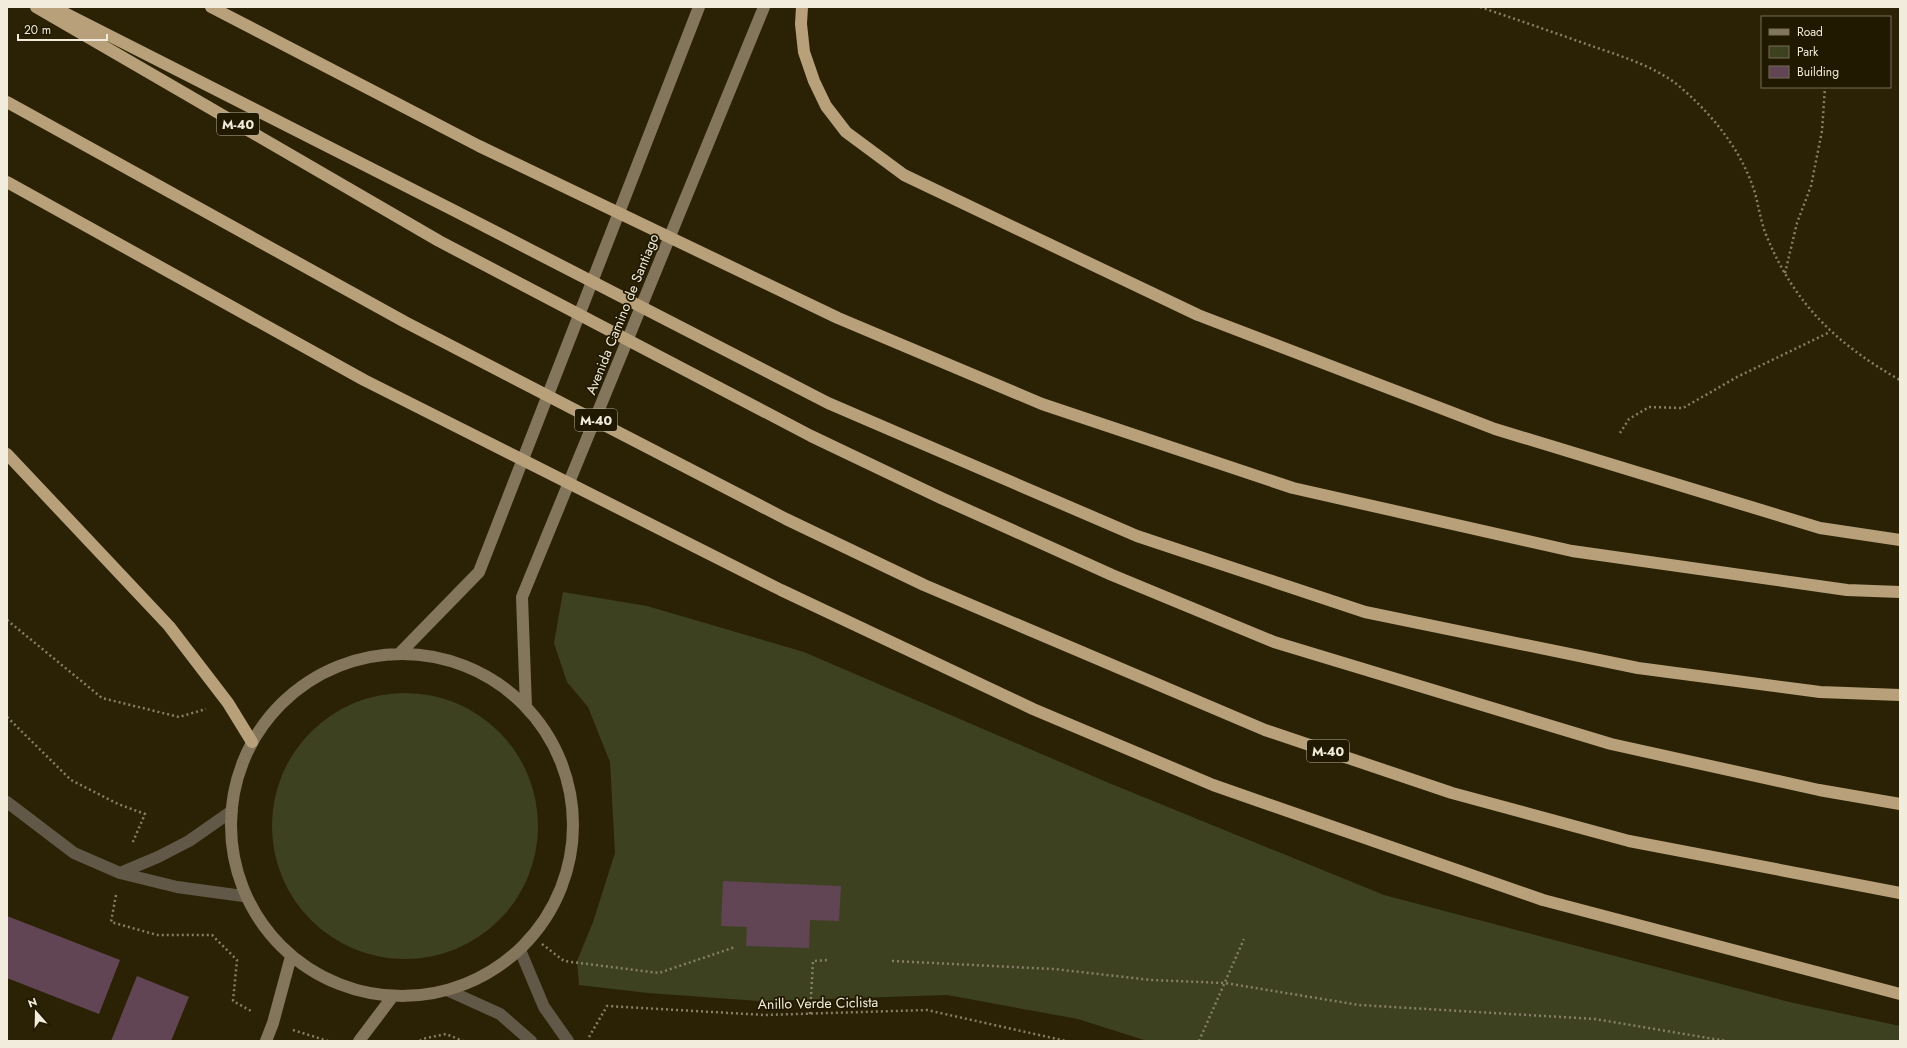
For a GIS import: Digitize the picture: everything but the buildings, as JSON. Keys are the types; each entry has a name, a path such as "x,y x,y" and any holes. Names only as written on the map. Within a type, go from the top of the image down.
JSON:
{"highway":[{"name":"M-40","path":"36,7 439,241 811,436 941,498 1112,575 1274,642 1611,744 1819,790 1900,804"},
{"path":"53,7 456,210 828,403 1137,536 1365,612 1638,668 1820,692 1900,695"},
{"path":"211,7 479,146 838,318 1042,404 1293,488 1572,551 1847,590 1900,592"},
{"path":"802,7 801,24 804,52 814,81 826,106 846,132 904,175 1198,315 1495,429 1820,528 1900,540"},
{"name":"M-40","path":"7,102 405,322 786,519 924,585 1264,730 1452,793 1629,841 1900,893"},
{"path":"7,182 364,380 781,590 1033,709 1213,784 1543,900 1900,994"},
{"path":"7,454 169,626 228,703 252,742"}],"street":[{"path":"399,654 479,572 699,7"},
{"name":"Avenida Camino de Santiago","path":"526,707 522,597 764,7"},
{"path":"399,654 447,656 491,674 526,707 557,751 573,803 572,856 554,907 533,937 520,950 483,977 439,992 393,996 338,987 290,960 263,931 243,896 230,844 233,791 252,742 279,706 314,679 355,661 399,654"},
{"path":"7,802 74,853 120,873 177,887 243,896"},
{"path":"120,873 158,857 189,841 232,811"},
{"path":"520,950 544,1007 568,1041"},
{"path":"266,1041 273,1023 290,960"},
{"path":"447,990 500,1014 531,1041"},
{"path":"359,1041 393,996"}],"path":[{"path":"1480,7 1637,62 1678,86 1711,118 1738,152 1754,192 1767,236 1785,274 1803,304 1830,332 1873,365 1900,380"},
{"path":"1785,274 1798,223 1811,186 1822,131 1825,88"},
{"path":"1620,433 1629,419 1649,407 1683,408 1737,377 1830,332"},
{"path":"7,620 102,698 179,717 228,703"},
{"path":"533,937 564,961 659,972 735,947"},
{"path":"1199,1041 1244,939"},
{"path":"810,1014 813,961 828,960"},
{"path":"892,961 1054,969 1151,980 1225,983 1360,1005 1595,1019 1726,1041"},
{"name":"Anillo Verde Ciclista","path":"587,1041 607,1006 765,1015 927,1010 1066,1041"},
{"path":"420,1041 422,1039 446,1034 463,1041"}],"green space":[{"path":"563,592 647,606 804,652 1109,783 1384,895 1789,1002 1900,1026 1900,1041 1147,1041 1078,1019 947,995 759,1001 648,993 579,985 577,961 593,922 615,853 610,762 588,707 567,682 554,643"},
{"path":"392,693 418,693 444,698 468,708 490,723 508,741 523,763 533,787 538,813 538,839 533,865 523,889 508,911 490,929 468,944 444,954 418,959 392,959 366,954 342,944 320,929 302,911 287,889 277,865 272,839 272,813 277,787 287,763 302,741 320,723 342,708 366,698"}]}
